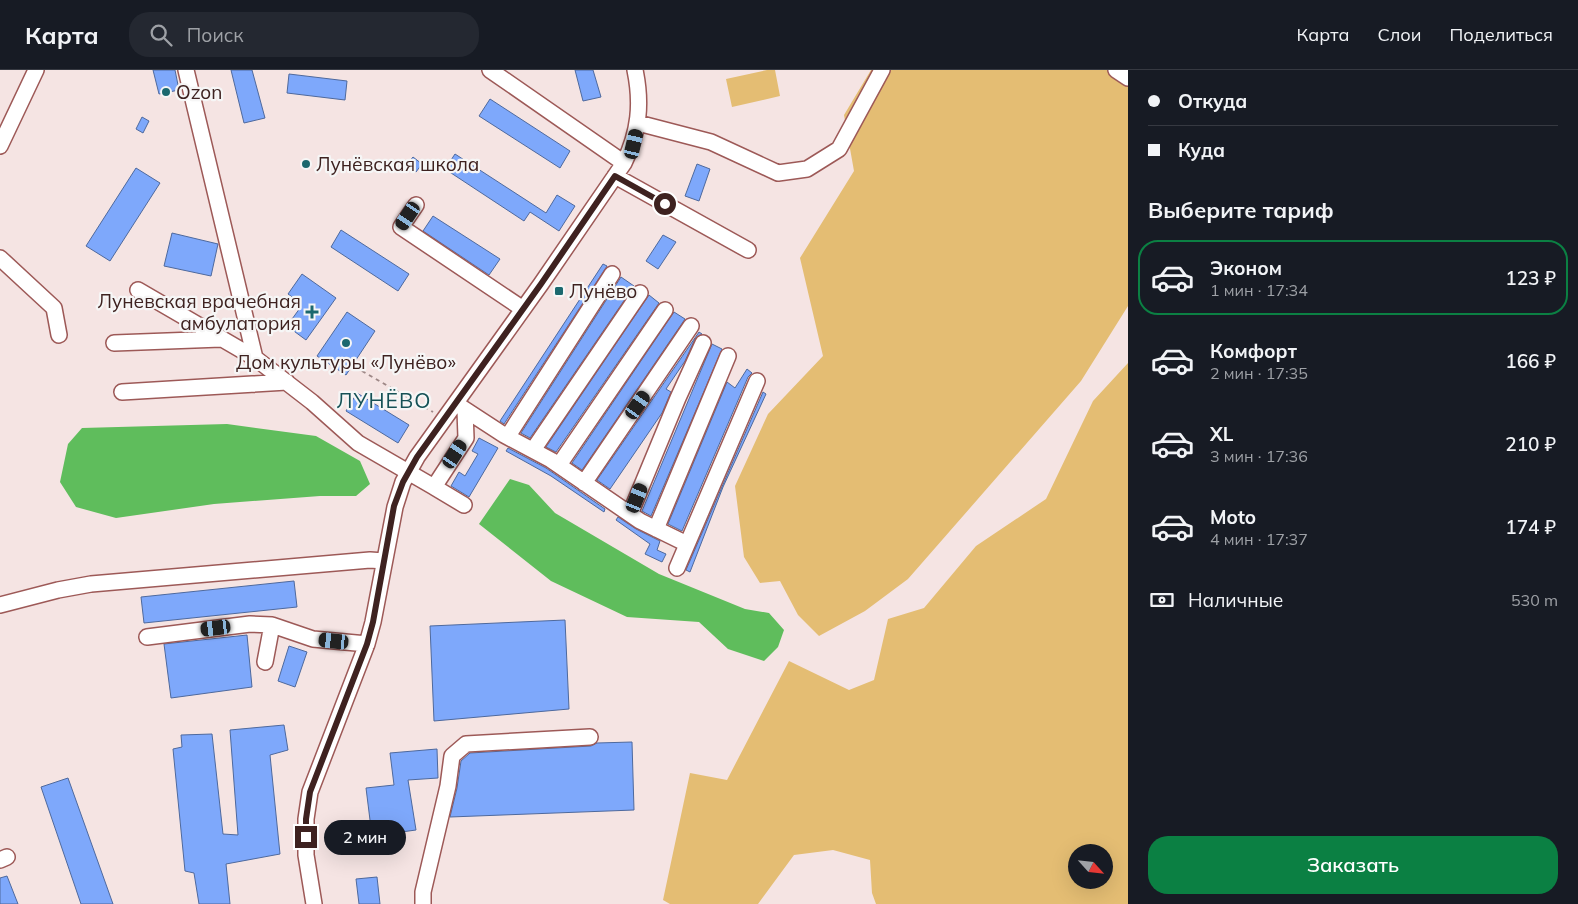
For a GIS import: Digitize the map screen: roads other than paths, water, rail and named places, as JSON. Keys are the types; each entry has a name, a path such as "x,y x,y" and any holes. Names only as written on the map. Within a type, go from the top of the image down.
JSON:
{"street":[{"path":"0,146 36,70"},
{"path":"186,70 254,358"},
{"path":"490,70 624,163"},
{"path":"314,904 306,855 306,819 310,792 367,644 394,506 403,482 417,457 444,418 460,406 624,163 634,144 638,123 635,70"},
{"path":"638,123 711,142 778,173 807,168 839,149 882,70"},
{"path":"1116,70 1128,78"},
{"path":"615,176 748,250"},
{"path":"416,205 401,227 523,310"},
{"path":"0,258 54,308 59,334"},
{"path":"508,436 612,274"},
{"path":"138,290 254,358 312,402 358,443 464,506"},
{"path":"533,450 640,292"},
{"path":"560,466 665,310"},
{"path":"584,483 691,326"},
{"path":"114,343 221,339"},
{"path":"630,514 703,343"},
{"path":"656,529 728,356"},
{"path":"677,568 757,381"},
{"path":"122,392 286,382"},
{"path":"460,406 560,466 630,514 687,544"},
{"path":"434,487 466,438 460,406"},
{"path":"0,605 58,590 91,584 370,560 384,561"},
{"path":"148,637 250,624 272,625 312,639 367,644"},
{"path":"265,662 272,625"},
{"path":"423,904 423,892 448,786 452,756 466,744 590,737"}],"place":[{"name":"Ozon","path":"166,92"},
{"name":"Лунёвская школа","path":"306,164"},
{"name":"Лунёво","path":"559,291"},
{"name":"Луневская врачебная амбулатория","path":"312,312"},
{"name":"Дом культуры «Лунёво»","path":"346,343"}],"district":[{"name":"ЛУНЁВО","path":"384,400"}]}
